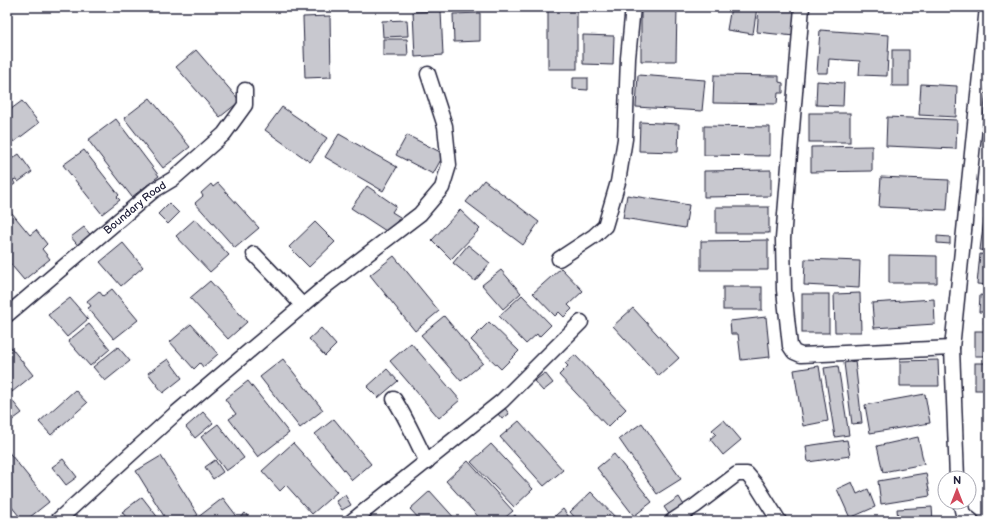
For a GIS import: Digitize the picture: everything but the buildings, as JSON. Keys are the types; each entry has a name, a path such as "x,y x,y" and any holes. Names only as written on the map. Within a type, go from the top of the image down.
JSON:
{"street":[{"path":"559,259 594,236 605,226 618,182 625,139 628,58 633,7"},
{"path":"802,7 783,239 784,290 790,346 794,352 801,355 952,348"},
{"path":"957,470 952,348 986,7"},
{"path":"57,521 176,413 327,285 420,214 442,188 449,165 445,126 428,74"},
{"name":"Boundary Road","path":"7,315 153,191 173,179 224,134 245,105 245,90"},
{"path":"254,254 303,306"},
{"path":"352,521 502,401 581,322"},
{"path":"394,399 402,411 427,462"},
{"path":"672,521 695,506 737,474 747,474 757,486 779,521"},
{"path":"962,510 963,514 972,521"}]}
